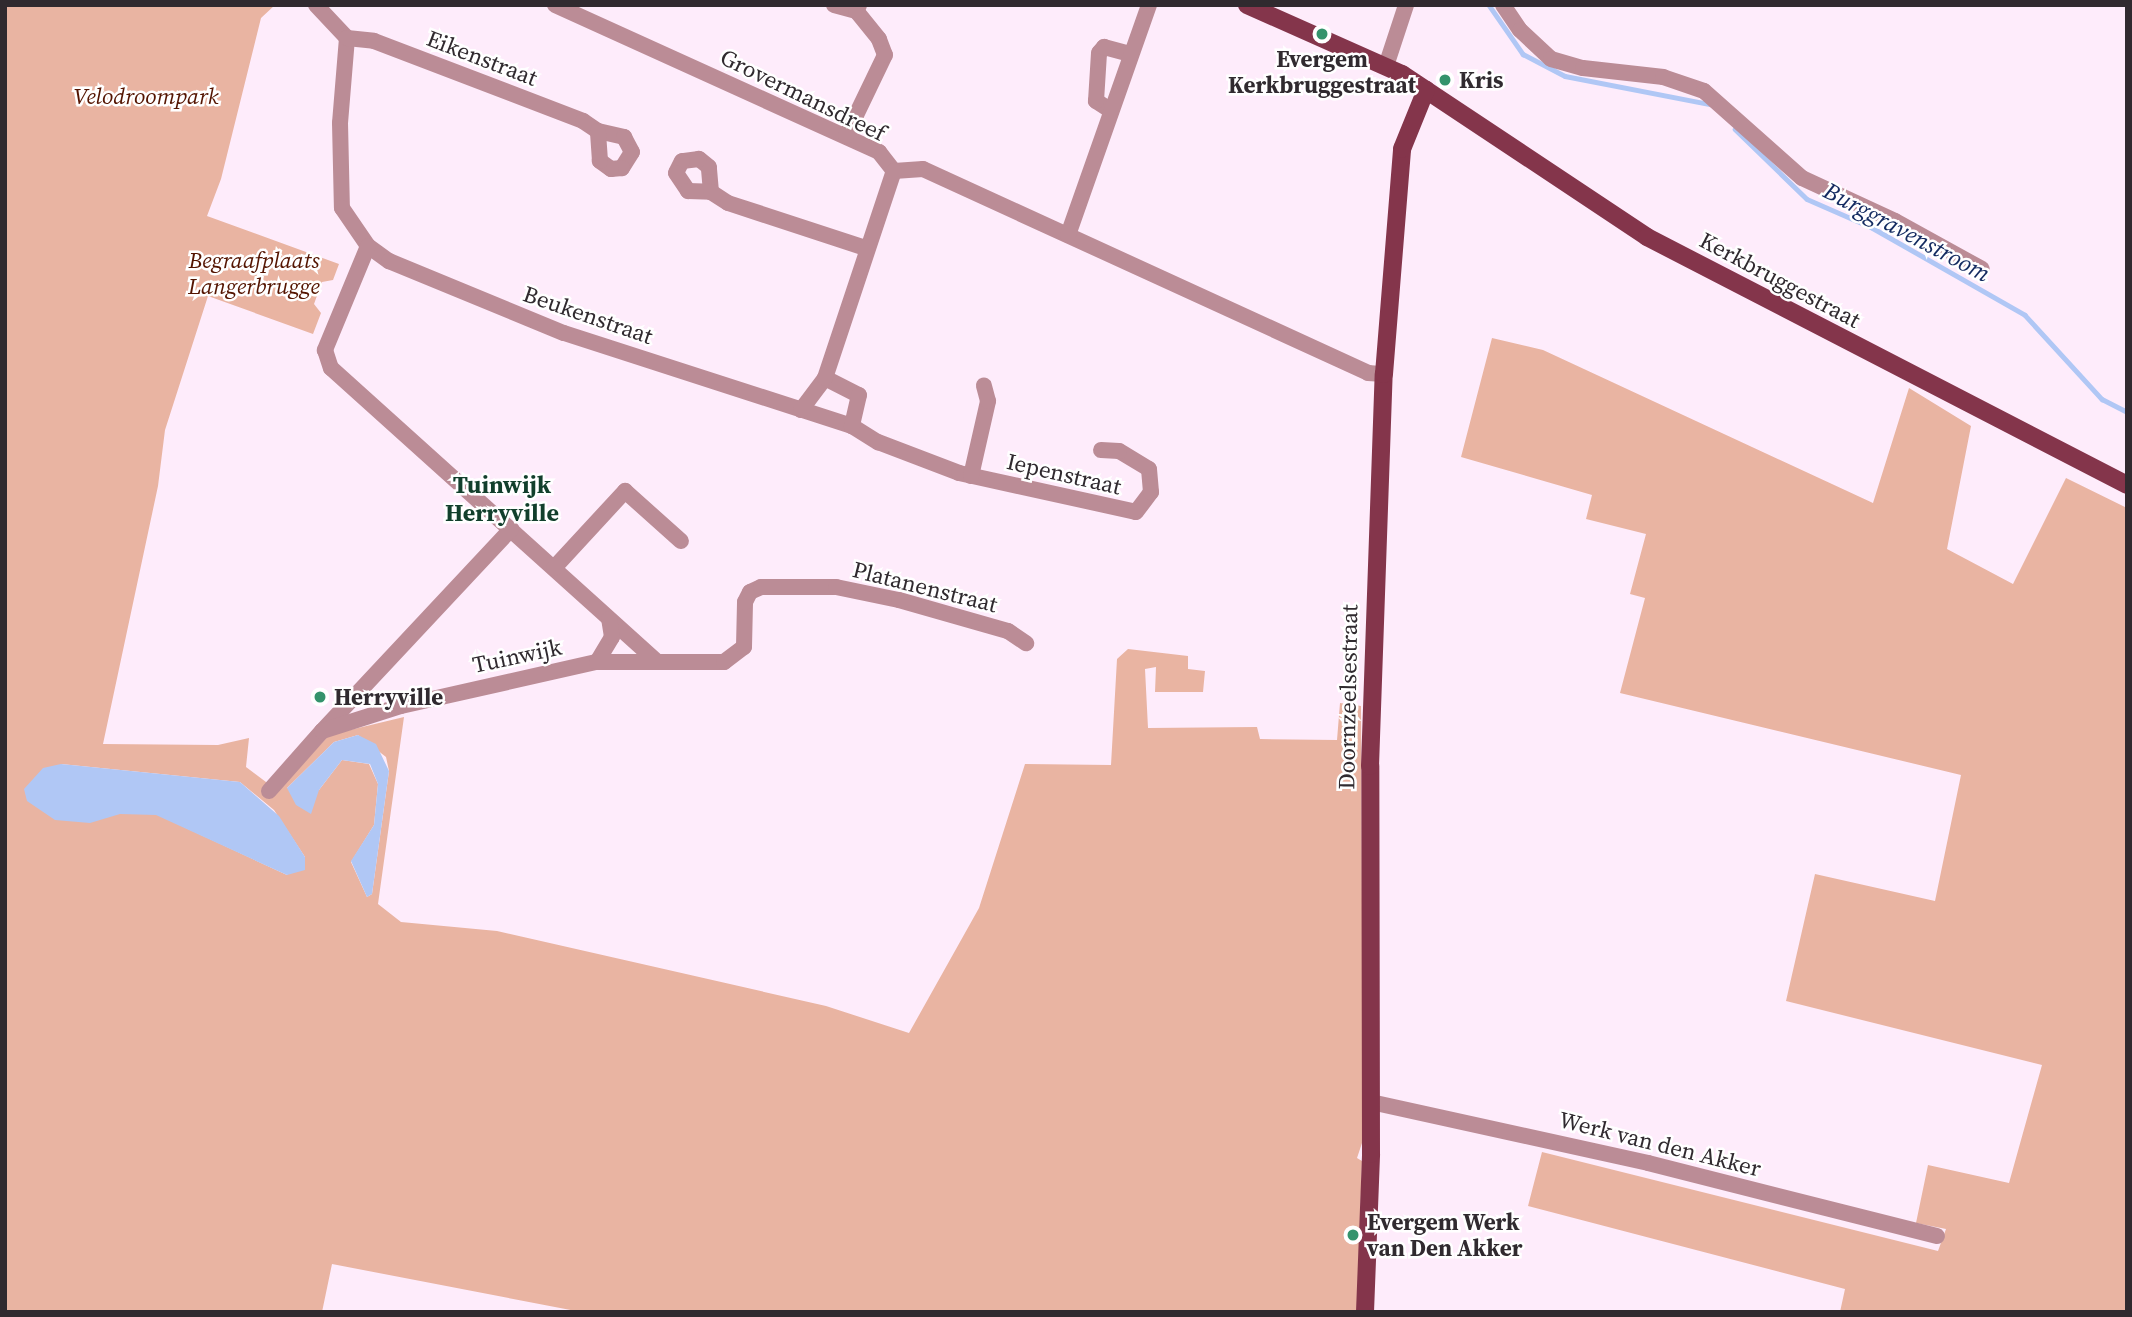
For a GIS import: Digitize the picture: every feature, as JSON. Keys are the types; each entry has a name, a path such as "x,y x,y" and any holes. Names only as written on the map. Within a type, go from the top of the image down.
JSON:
{"main road":[{"name":"Kerkbruggestraat","path":"1247,5 1386,66 1647,237 2127,485"},
{"name":"Doornzeelsestraat","path":"1365,1312 1371,1102 1370,752 1384,374 1402,149 1426,90"}],"street":[{"path":"316,5 347,38"},
{"name":"Grovermansdreef","path":"555,5 879,152 894,171 923,169 1368,373 1384,374"},
{"path":"834,5 858,8 879,39 885,55 846,136"},
{"path":"1068,235 1149,5"},
{"path":"1386,66 1406,5"},
{"path":"1503,5 1520,30 1550,59 1583,68 1663,77 1704,91 1802,178 1895,221 1982,269"},
{"name":"Eikenstraat","path":"347,38 373,41 583,121 598,131"},
{"name":"Beukenstraat","path":"347,38 340,123 342,208 368,246 446,288 564,333 852,426 878,442 971,476"},
{"path":"1110,110 1097,101 1099,53 1104,47 1130,54"},
{"path":"801,410 825,378 866,248 894,171"},
{"path":"711,192 729,203 866,248"},
{"path":"368,246 325,350 331,368 656,661"},
{"path":"825,378 859,395 852,426"},
{"name":"Iepenstraat","path":"984,386 988,401 971,476 1136,512 1151,492 1149,469 1119,451 1101,450"},
{"path":"554,568 625,491 681,541"},
{"path":"269,791 511,528"},
{"name":"Platanenstraat","path":"656,661 724,662 737,656 744,648 745,602 750,592 761,587 836,587 900,600 1008,631 1026,643"},
{"name":"Tuinwijk","path":"597,662 612,637 609,619"},
{"name":"Tuinwijk","path":"322,731 401,706 597,662 656,661"},
{"name":"Werk van den Akker","path":"1371,1102 1648,1163 1937,1236"}],"green space":[{"path":"5,5 275,5 261,18 221,179 207,216 339,264 333,280 322,282 314,304 321,313 313,334 208,296 165,430 158,486 103,744 218,745 249,738 246,767 278,791 329,735 404,717 378,904 401,922 497,931 826,1006 909,1033 979,908 1025,764 1111,765 1117,659 1128,649 1188,656 1188,669 1205,671 1203,692 1155,692 1156,667 1145,669 1148,728 1257,727 1260,739 1337,740 1340,703 1361,706 1363,1099 1362,1143 1357,1158 1362,1161 1357,1312 581,1312 332,1264 322,1312 5,1312","holes":["358,735 386,757 389,771 372,894 367,897 351,862 374,825 378,784 369,764 342,760 319,790 287,788 334,742","61,764 240,782 274,810 305,857 287,875 156,814 120,814"]},
{"path":"1492,338 1543,350 1873,503 1909,388 1971,426 1947,549 2013,584 2066,478 2127,508 2127,1312 1840,1312 1845,1289 1528,1206 1542,1152 1938,1251 1946,1229 1916,1223 1928,1165 2009,1183 2042,1065 1786,1001 1815,874 1935,901 1961,775 1620,693 1645,598 1630,594 1646,534 1586,519 1592,495 1461,457"}],"water":[{"path":"358,735 376,744 389,771 372,894 367,897 351,861 374,825 378,784 370,764 342,760 319,790 311,814 296,805 287,788 334,742"},
{"path":"61,764 240,782 279,816 305,857 305,870 287,875 156,815 120,814 90,823 55,820 27,801 24,789 43,768"}],"waterway":[{"name":"Burggravenstroom","path":"1489,5 1523,54 1565,76 1709,104"},
{"name":"Burggravenstroom","path":"1735,129 1807,199 1871,227 2025,315 2102,399 2127,412"}],"place":[{"name":"Evergem Kerkbruggestraat","path":"1322,34"},
{"name":"Kris","path":"1445,80"},
{"name":"Herryville","path":"320,697"},
{"name":"Evergem Werk van Den Akker","path":"1353,1235"}],"district":[{"name":"Tuinwijk Herryville","path":"502,499"}],"park label":[{"name":"Velodroompark","path":"146,96"},
{"name":"Begraafplaats Langerbrugge","path":"254,273"}]}
